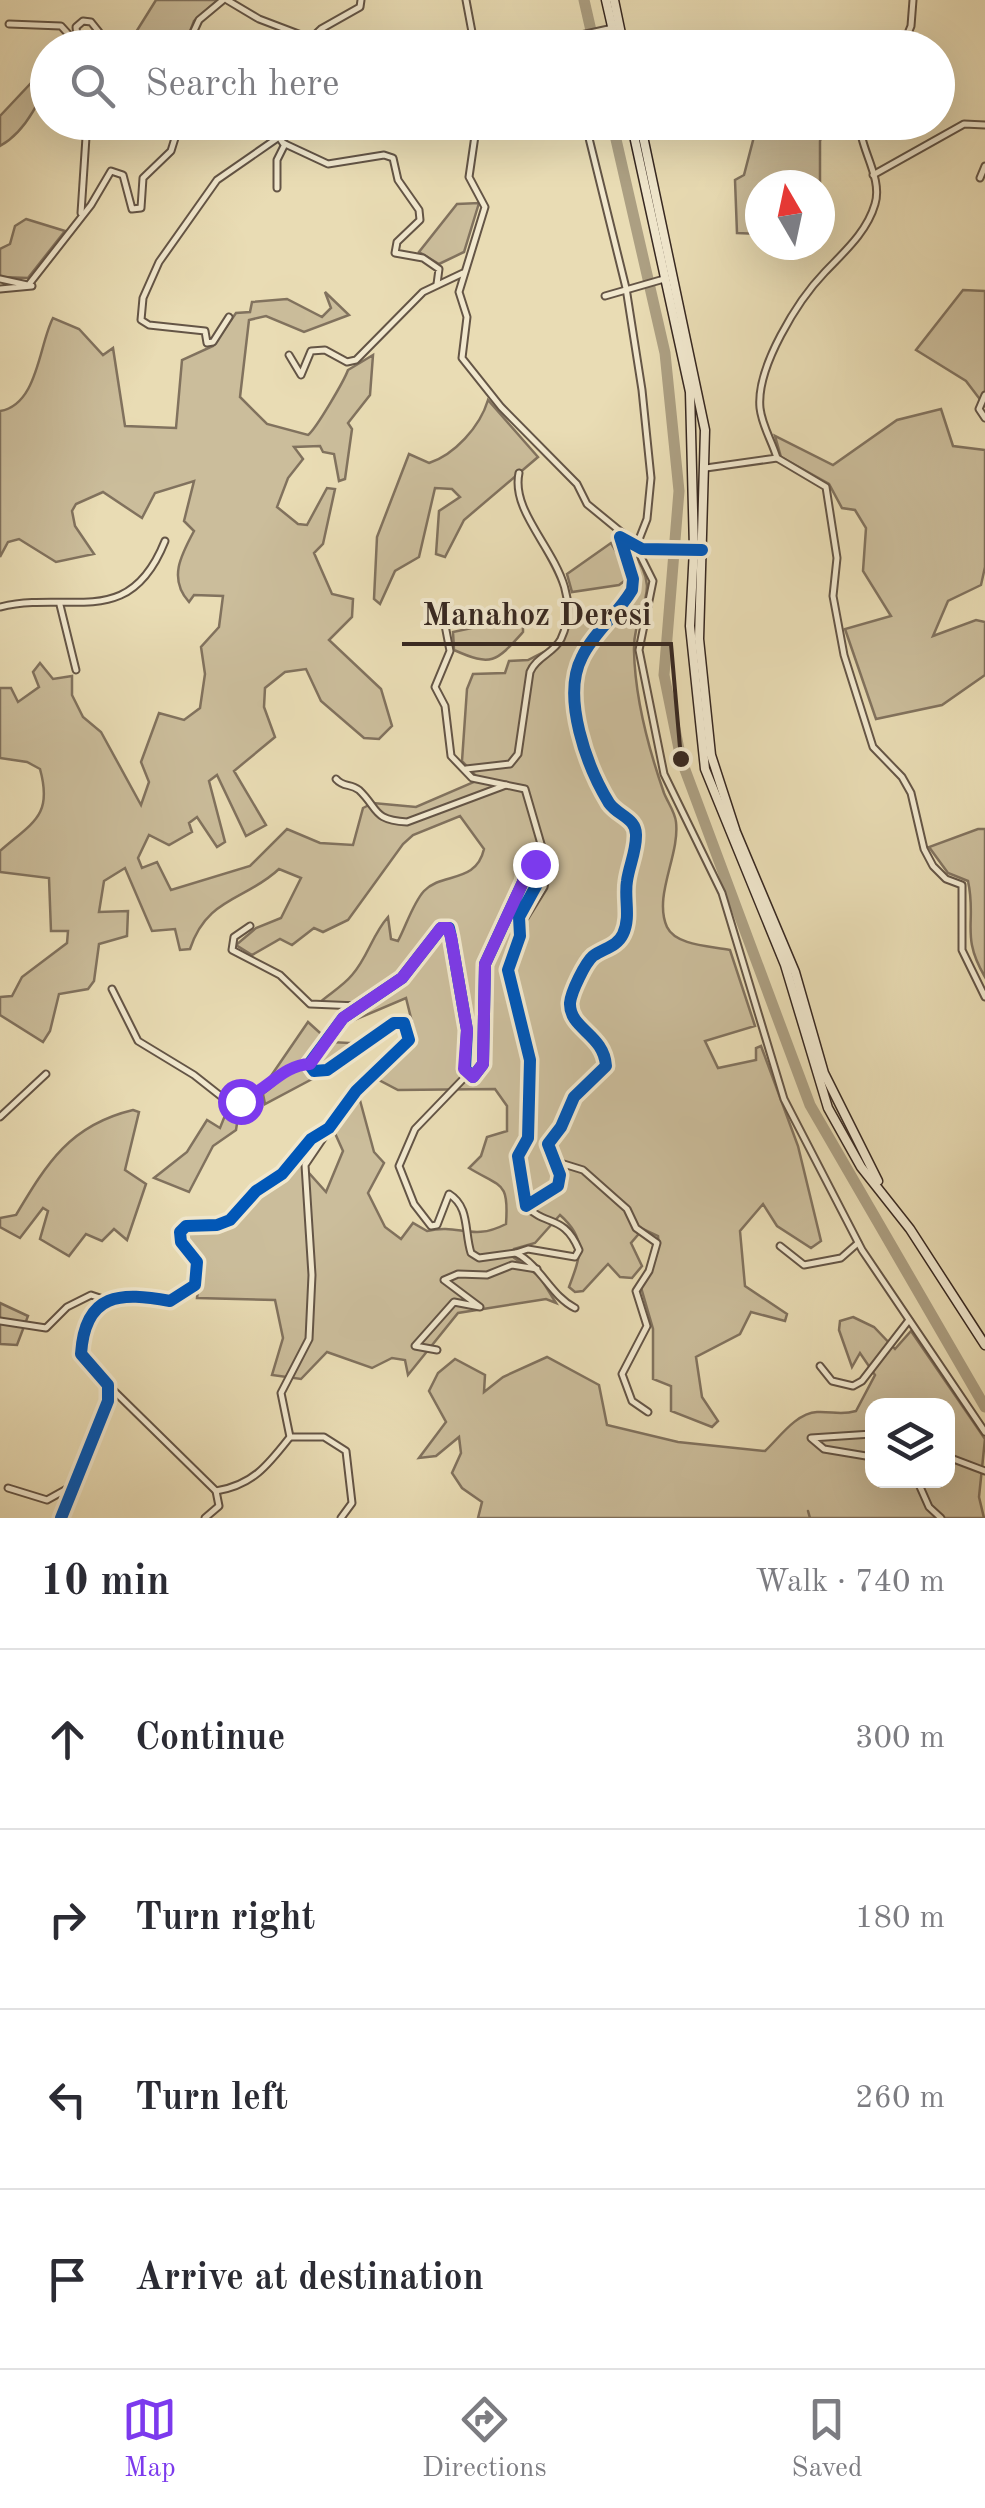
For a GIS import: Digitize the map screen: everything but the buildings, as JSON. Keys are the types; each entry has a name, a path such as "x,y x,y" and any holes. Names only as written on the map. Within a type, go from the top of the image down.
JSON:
{"main road":[{"path":"606,0 609,28"},
{"path":"614,0 618,30"},
{"path":"635,140 690,392 694,549 690,626 705,768 784,965 817,1083 861,1167 879,1185 985,1345"},
{"path":"644,140 698,387 706,468 694,549"}],"street":[{"path":"194,30 199,20 225,0 288,30"},
{"path":"323,30 354,12 361,0"},
{"path":"466,0 472,30"},
{"path":"909,30 913,0"},
{"path":"77,30 83,21 97,30"},
{"path":"9,24 61,26 67,30"},
{"path":"602,30 609,28"},
{"path":"955,129 972,120 985,124"},
{"path":"81,216 86,140"},
{"path":"0,289 30,288 110,171 123,174 132,210 141,208 143,178 172,151 175,140"},
{"path":"229,317 213,342 208,343 206,331 150,325 141,320 140,309 159,262 217,180 275,140"},
{"path":"282,140 328,164 384,155 394,158 398,180 419,210 420,220 397,242 395,252 434,263 439,269 437,284"},
{"path":"474,140 468,178 486,207 458,292 467,317 461,347 466,365 576,484 588,504 639,548 653,581 639,650 664,774 722,893 764,1042 792,1120 859,1242 985,1432"},
{"path":"590,140 628,288 651,463 647,519 639,548"},
{"path":"777,458 760,410 760,390 775,346 791,319 870,216 876,194 863,140"},
{"path":"873,175 935,140"},
{"path":"277,188 276,160 286,144"},
{"path":"980,178 985,166"},
{"path":"289,355 296,374 301,375 310,351 325,350 342,361 356,360 409,305 437,284 464,273"},
{"path":"605,296 663,279"},
{"path":"0,280 30,283"},
{"path":"985,395 979,409 985,418"},
{"path":"706,468 777,458 826,487 837,558 833,596 844,654 873,748 902,777 916,807 924,849 946,879 962,886 962,950 985,997"},
{"path":"466,769 510,764 518,754 530,672 534,662 560,640 566,617 569,592 564,577 547,558 520,494 519,473"},
{"path":"526,1206 558,1186 560,1176 548,1144 561,1128 574,1096 601,1075 606,1066 605,1051 577,1022 570,1008 572,992 587,962 617,944 624,931 626,879 637,831 632,822 612,808 598,783 574,698 582,656 632,590 629,563 618,543 626,536"},
{"path":"0,607 24,602 96,602 142,584 153,572 165,541"},
{"path":"639,548 694,549"},
{"path":"60,604 76,670"},
{"path":"112,990 138,1042 171,1065 194,1074 227,1101 262,1093 292,1068 310,1064 343,1018 382,996 402,978 435,932 448,928 467,1030 467,1075 415,1129 399,1166 414,1204 427,1224 437,1226 449,1194 459,1200 471,1253 479,1258 528,1249 575,1258 579,1250 572,1232 556,1220 534,1215 526,1206 518,1156 528,1138 530,1060 508,970 520,927 544,887 548,868 528,794 509,784 472,778 451,756 445,706 435,686 450,652 444,620"},
{"path":"336,780 360,791 374,812 407,822 509,784"},
{"path":"467,1075 473,1077 483,1064 485,964 523,882 528,857 535,864 536,886 519,917 520,927"},
{"path":"250,926 234,937 232,950 280,974 310,1004 361,1006"},
{"path":"216,1492 236,1488 266,1470 290,1437 281,1393 308,1338 312,1274 306,1166 356,1091 409,1040 410,1030 404,1023 394,1023 328,1070 314,1071 310,1064"},
{"path":"0,1117 46,1074"},
{"path":"0,1320 46,1328 67,1307 92,1295 106,1300 135,1292 170,1301 184,1296 196,1285 199,1272 180,1232 186,1226 217,1225 230,1220 256,1191 282,1174 311,1139 330,1128"},
{"path":"552,1160 562,1167 583,1170 627,1209 636,1228 657,1242 649,1270 636,1290 647,1326 622,1374 632,1401 648,1412"},
{"path":"780,1246 804,1265 840,1258 859,1242"},
{"path":"516,1253 536,1269 564,1303 575,1308"},
{"path":"437,1350 415,1346 446,1308 454,1302 480,1307 444,1280 458,1274 480,1277 512,1265 536,1269"},
{"path":"106,1300 85,1328 80,1354 216,1492 219,1506 204,1518"},
{"path":"820,1366 832,1381 853,1386 862,1381 910,1320"},
{"path":"61,1518 108,1400 108,1386"},
{"path":"865,1434 811,1438 824,1449 865,1456"},
{"path":"290,1437 324,1437 346,1451 352,1494 342,1518"},
{"path":"955,1460 985,1471"},
{"path":"8,1488 47,1500 74,1485"},
{"path":"921,1488 929,1506 941,1518"}],"shaded area":[{"path":"156,0 218,0 194,21 191,30 137,30"},
{"path":"30,84 30,116 0,146 0,116"},
{"path":"753,140 820,141 820,170 745,170"},
{"path":"745,171 745,233 737,233 735,180"},
{"path":"479,203 464,252 439,264 419,252 457,204"},
{"path":"26,219 65,231 28,278 0,277 0,249 10,244 15,226"},
{"path":"963,290 985,291 985,406 966,381 916,350"},
{"path":"325,292 349,315 304,332 266,316 249,320 240,397 267,424 308,435 348,370 373,355 370,395 348,423 352,429 345,479 339,481 334,454 323,452 320,446 294,447 303,459 288,478 277,507 298,524 307,525 327,488 335,489 323,544 314,553 332,594 353,599 352,617 329,640 381,689 392,726 379,739 364,738 321,701 306,669 285,672 265,688 264,707 275,737 234,771 266,825 246,836 217,775 209,781 225,842 217,847 197,817 189,823 192,832 169,845 149,835 138,858 142,868 157,862 171,890 250,866 287,829 320,843 353,845 363,808 373,803 416,807 474,782 475,775 462,761 467,689 473,674 505,673 509,661 528,660 561,643 571,606 579,605 587,620 610,628 633,596 637,581 632,551 642,566 647,590 635,636 637,687 653,759 676,822 663,902 667,927 678,938 730,950 755,1026 705,1041 718,1068 756,1060 756,1048 761,1046 798,1146 821,1241 811,1248 777,1226 763,1204 740,1231 745,1286 787,1314 785,1321 751,1312 740,1334 696,1357 702,1397 718,1421 712,1427 671,1411 671,1386 653,1379 653,1329 640,1284 654,1262 658,1236 643,1229 631,1243 642,1266 632,1278 620,1277 608,1264 583,1291 575,1292 569,1287 579,1256 578,1240 560,1215 535,1243 514,1249 513,1257 540,1277 556,1303 546,1299 458,1313 408,1375 405,1360 392,1358 372,1368 327,1352 301,1379 272,1375 283,1338 275,1300 197,1298 201,1265 185,1241 184,1232 225,1226 257,1195 300,1163 326,1192 343,1151 334,1131 358,1093 374,1152 384,1163 368,1193 385,1227 401,1239 413,1223 427,1231 474,1232 506,1224 506,1200 501,1187 469,1168 481,1156 487,1137 507,1131 507,1106 495,1089 398,1090 379,1080 415,1034 406,998 352,1021 360,1002 319,1003 352,975 388,917 391,939 398,941 424,891 474,868 484,849 460,816 413,835 403,844 348,920 323,932 314,928 292,945 280,939 252,955 236,945 256,928 281,918 301,878 279,869 217,909 197,932 190,949 180,950 175,929 152,931 125,868 104,881 99,912 128,911 127,936 99,944 94,981 88,989 59,994 50,1031 43,1042 0,1015 0,997 12,996 22,977 67,943 68,931 51,931 49,878 0,872 0,851 31,825 44,798 40,769 27,762 0,758 0,688 11,688 18,702 39,687 33,672 40,663 53,679 72,676 72,695 83,717 101,732 141,805 149,782 141,762 159,713 184,720 200,708 205,674 201,647 219,627 223,596 194,595 189,602 179,585 181,558 194,531 184,521 194,481 155,493 142,518 103,492 76,504 72,511 75,526 94,554 56,562 19,539 8,542 0,557 0,411 13,406 30,386 53,318 79,329 103,355 113,348 125,426 176,428 182,360 213,346 236,313 250,312 252,302 287,299 322,317 331,308"},
{"path":"488,400 538,457 464,520 445,557 436,554 439,511 460,497 452,489 435,488 419,557 395,571 380,604 374,599 377,537 409,454 429,463 448,454 472,430"},
{"path":"941,409 953,446 985,450 985,567 981,585 948,601 933,636 976,620 985,622 985,675 942,705 876,719 845,629 891,616 863,571 866,528 855,510 842,508 829,484 781,457 775,436 833,465 897,420"},
{"path":"611,543 626,568 627,579 619,585 572,592 567,574"},
{"path":"523,617 523,632 493,659 477,659 454,650 453,632"},
{"path":"985,829 985,977 971,939 968,881 948,873 929,847"},
{"path":"308,1022 330,1042 351,1043 314,1078 265,1104 262,1089"},
{"path":"228,1108 239,1111 236,1130 213,1146 189,1192 154,1178 187,1152 207,1120 220,1128"},
{"path":"133,1110 139,1112 125,1170 146,1184 127,1240 114,1229 102,1241 86,1234 69,1256 40,1239 48,1211 43,1208 20,1238 0,1227 0,1218 16,1215 50,1163 76,1136 92,1125"},
{"path":"0,1303 28,1316 17,1345 0,1344"},
{"path":"853,1317 874,1327 895,1349 911,1331 985,1439 979,1497 984,1518 478,1518 482,1502 462,1488 452,1473 461,1453 459,1437 436,1456 419,1458 446,1422 429,1391 438,1373 455,1359 485,1375 484,1392 503,1377 547,1357 599,1385 607,1425 678,1442 765,1451 795,1421 809,1413 856,1411 875,1375 860,1353 852,1367 839,1330 840,1321"}],"waterway":[{"path":"584,0 591,30"},
{"path":"616,140 665,353 679,491 664,675 681,759 810,1105 985,1407"},
{"path":"808,1511 810,1518"}],"cycle path":[{"path":"61,1518 108,1401 108,1385 81,1354 90,1318 98,1308 121,1297 170,1301 195,1285 197,1262 181,1242 180,1232 186,1226 217,1225 230,1220 256,1191 282,1174 311,1139 329,1128 356,1091 409,1040 404,1023 394,1023 327,1070 314,1071 309,1064 343,1018 402,978 441,928 449,928 451,937 467,1030 465,1069 473,1077 483,1064 485,964 523,882 528,857 535,864 536,886 519,917 520,936 508,970 530,1060 528,1138 518,1156 526,1206 558,1186 560,1175 548,1144 561,1127 574,1097 606,1066 599,1046 571,1012 571,998 590,960 614,945 623,934 627,921 627,881 636,836 630,821 609,803 585,752 576,711 576,673 587,648 632,590 633,579 620,537 642,549 702,550"}],"place":[{"name":"Manahoz Deresi","path":"681,759"}],"route":[{"path":"240,1101 262,1093 292,1068 310,1064 343,1018 382,996 402,978 441,928 448,928 451,937 467,1030 469,1054 464,1069 473,1077 483,1064 485,964 523,882 524,862 528,857 535,864"}]}
